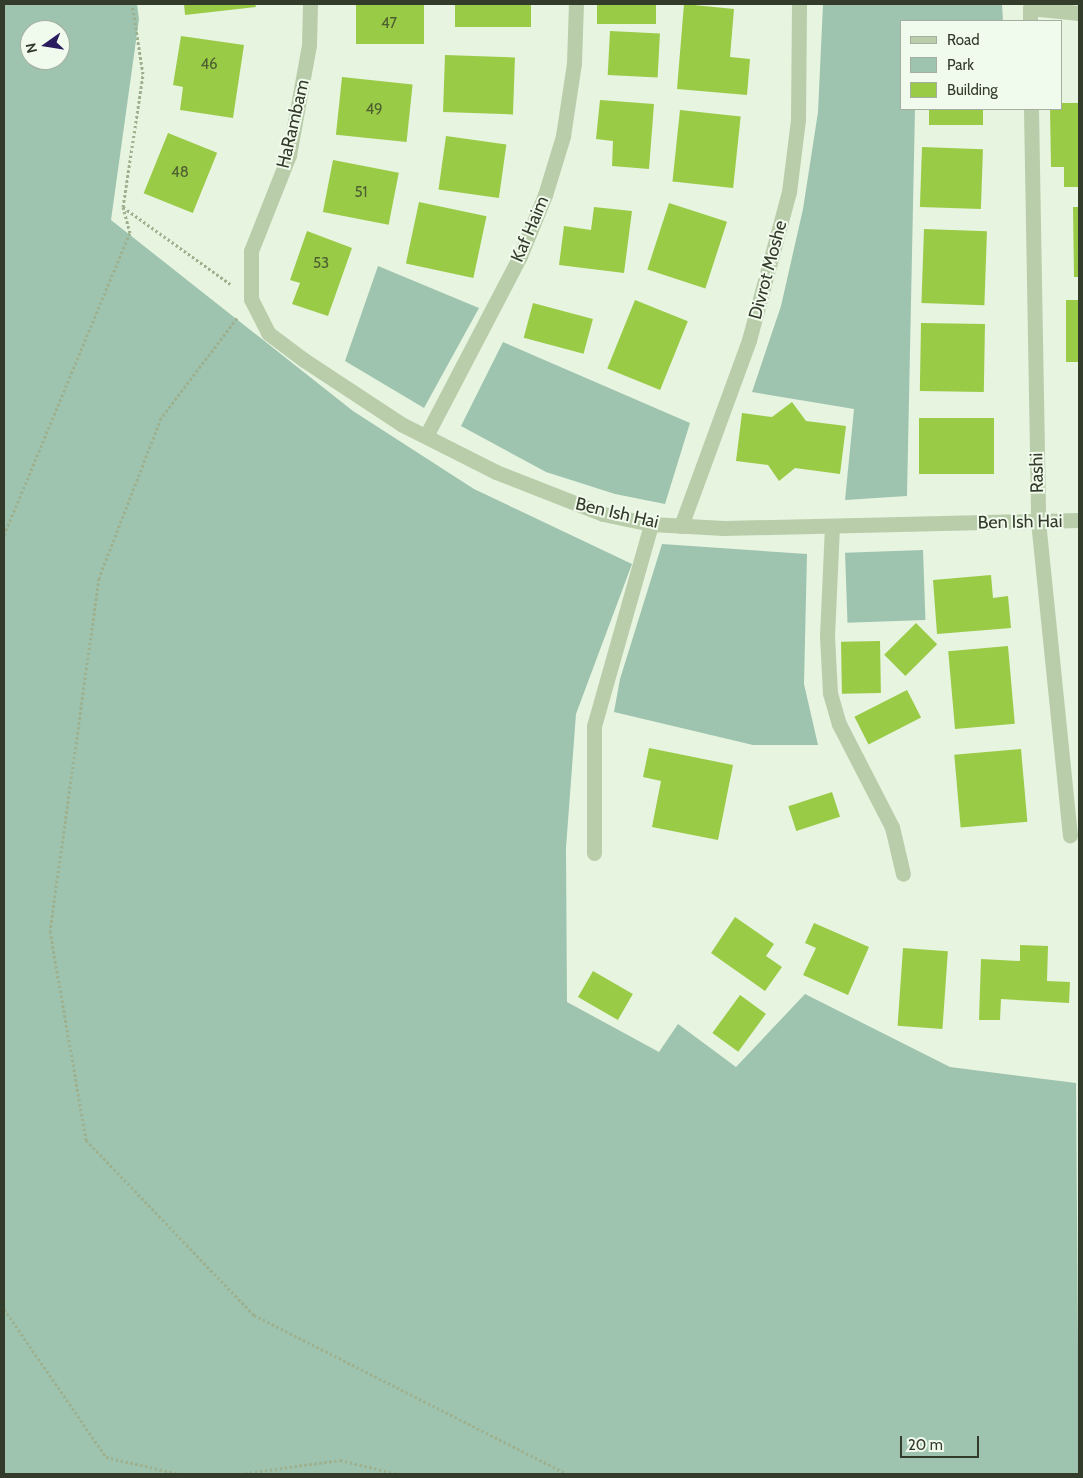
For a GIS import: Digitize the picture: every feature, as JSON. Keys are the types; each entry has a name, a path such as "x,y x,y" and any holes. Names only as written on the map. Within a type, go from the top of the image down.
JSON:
{"street":[{"name":"HaRambam","path":"251,299 251,251 289,155 309,45 310,4"},
{"name":"Kaf Haim","path":"426,436 520,256 545,195 563,136 574,63 576,4"},
{"name":"Divrot Moshe","path":"681,526 749,340 789,192 798,111 799,4"},
{"path":"1030,15 1079,13"},
{"name":"Rashi","path":"1031,110 1038,521 1070,835"},
{"name":"Ben Ish Hai","path":"251,299 268,333 426,436 551,496 651,524 681,526 832,526 1079,520"},
{"path":"594,853 594,726 651,524"},
{"path":"832,526 827,636 830,693 839,724 892,827 903,874"}],"path":[{"path":"4,534 130,233 123,207 143,74 132,4"},
{"path":"123,207 251,299 161,418 99,578 50,931 86,1140 254,1316 567,1474"},
{"path":"4,1309 106,1456 178,1474"},
{"path":"240,1474 340,1460 398,1474"}],"green space":[{"path":"4,4 137,4 139,19 111,220 353,411 474,489 632,564 576,714 566,848 567,1002 659,1052 678,1024 736,1067 805,994 950,1067 1076,1083 1079,1474 4,1474"},
{"path":"823,4 1002,4 1003,20 900,20 900,110 915,110 907,496 845,500 854,409 752,392 781,306 803,209 818,112"},
{"path":"378,266 479,308 424,408 345,361"},
{"path":"503,342 690,423 665,504 615,494 546,472 461,426"},
{"path":"662,544 807,554 804,684 818,745 753,745 614,712 620,679"},
{"path":"923,550 925,620 847,623 845,553"}],"building":[{"path":"184,4 255,4 256,7 185,15"},
{"path":"356,4 424,4 424,44 356,44"},
{"path":"455,4 531,4 531,27 455,27"},
{"path":"597,4 656,4 656,24 597,24"},
{"path":"684,4 734,9 730,57 750,59 747,95 677,89"},
{"path":"610,31 660,34 658,78 608,75"},
{"path":"181,36 244,45 233,118 180,110 183,87 173,85"},
{"path":"445,55 515,57 513,114 443,112"},
{"path":"342,77 413,84 407,142 336,135"},
{"path":"600,100 654,104 649,169 612,166 613,141 596,139"},
{"path":"1063,103 1079,103 1079,187 1064,187 1064,167 1051,167 1050,110 1063,110"},
{"path":"680,110 741,116 733,188 672,182"},
{"path":"929,110 983,110 983,125 929,125"},
{"path":"168,133 217,153 193,213 144,193"},
{"path":"446,136 506,144 499,198 438,189"},
{"path":"922,147 983,149 981,209 920,207"},
{"path":"333,160 399,173 389,225 323,212"},
{"path":"419,202 486,216 473,278 406,264"},
{"path":"669,203 727,222 705,288 647,270"},
{"path":"594,207 632,211 624,273 559,265 564,226 591,230"},
{"path":"1073,207 1079,207 1079,277 1074,277"},
{"path":"924,229 987,231 984,305 921,303"},
{"path":"307,231 352,248 328,316 292,304 300,283 290,280"},
{"path":"635,300 688,321 660,390 607,369"},
{"path":"1066,300 1079,300 1079,362 1066,362"},
{"path":"533,303 593,319 584,354 524,338"},
{"path":"921,323 985,324 984,392 920,391"},
{"path":"792,402 806,421 846,426 840,474 795,468 779,481 768,465 736,461 742,413 772,417"},
{"path":"919,418 994,418 994,474 919,474"},
{"path":"991,575 993,598 1008,596 1011,628 937,634 933,580"},
{"path":"916,623 937,644 905,676 884,655"},
{"path":"880,641 881,693 842,694 841,642"},
{"path":"1008,646 1015,724 955,729 948,651"},
{"path":"907,690 921,718 869,744 854,717"},
{"path":"649,748 733,765 718,840 652,827 661,781 643,777"},
{"path":"1021,749 1027,822 961,828 954,755"},
{"path":"832,792 840,817 796,831 788,806"},
{"path":"735,917 774,944 766,956 782,967 765,991 711,953"},
{"path":"814,923 869,947 848,995 803,975 816,948 805,943"},
{"path":"1020,945 1048,946 1047,981 1070,982 1069,1003 1001,999 1000,1020 979,1020 981,959 1020,961"},
{"path":"903,948 948,951 942,1029 898,1026"},
{"path":"593,971 633,994 618,1020 578,997"},
{"path":"740,995 766,1014 738,1052 712,1033"}]}
